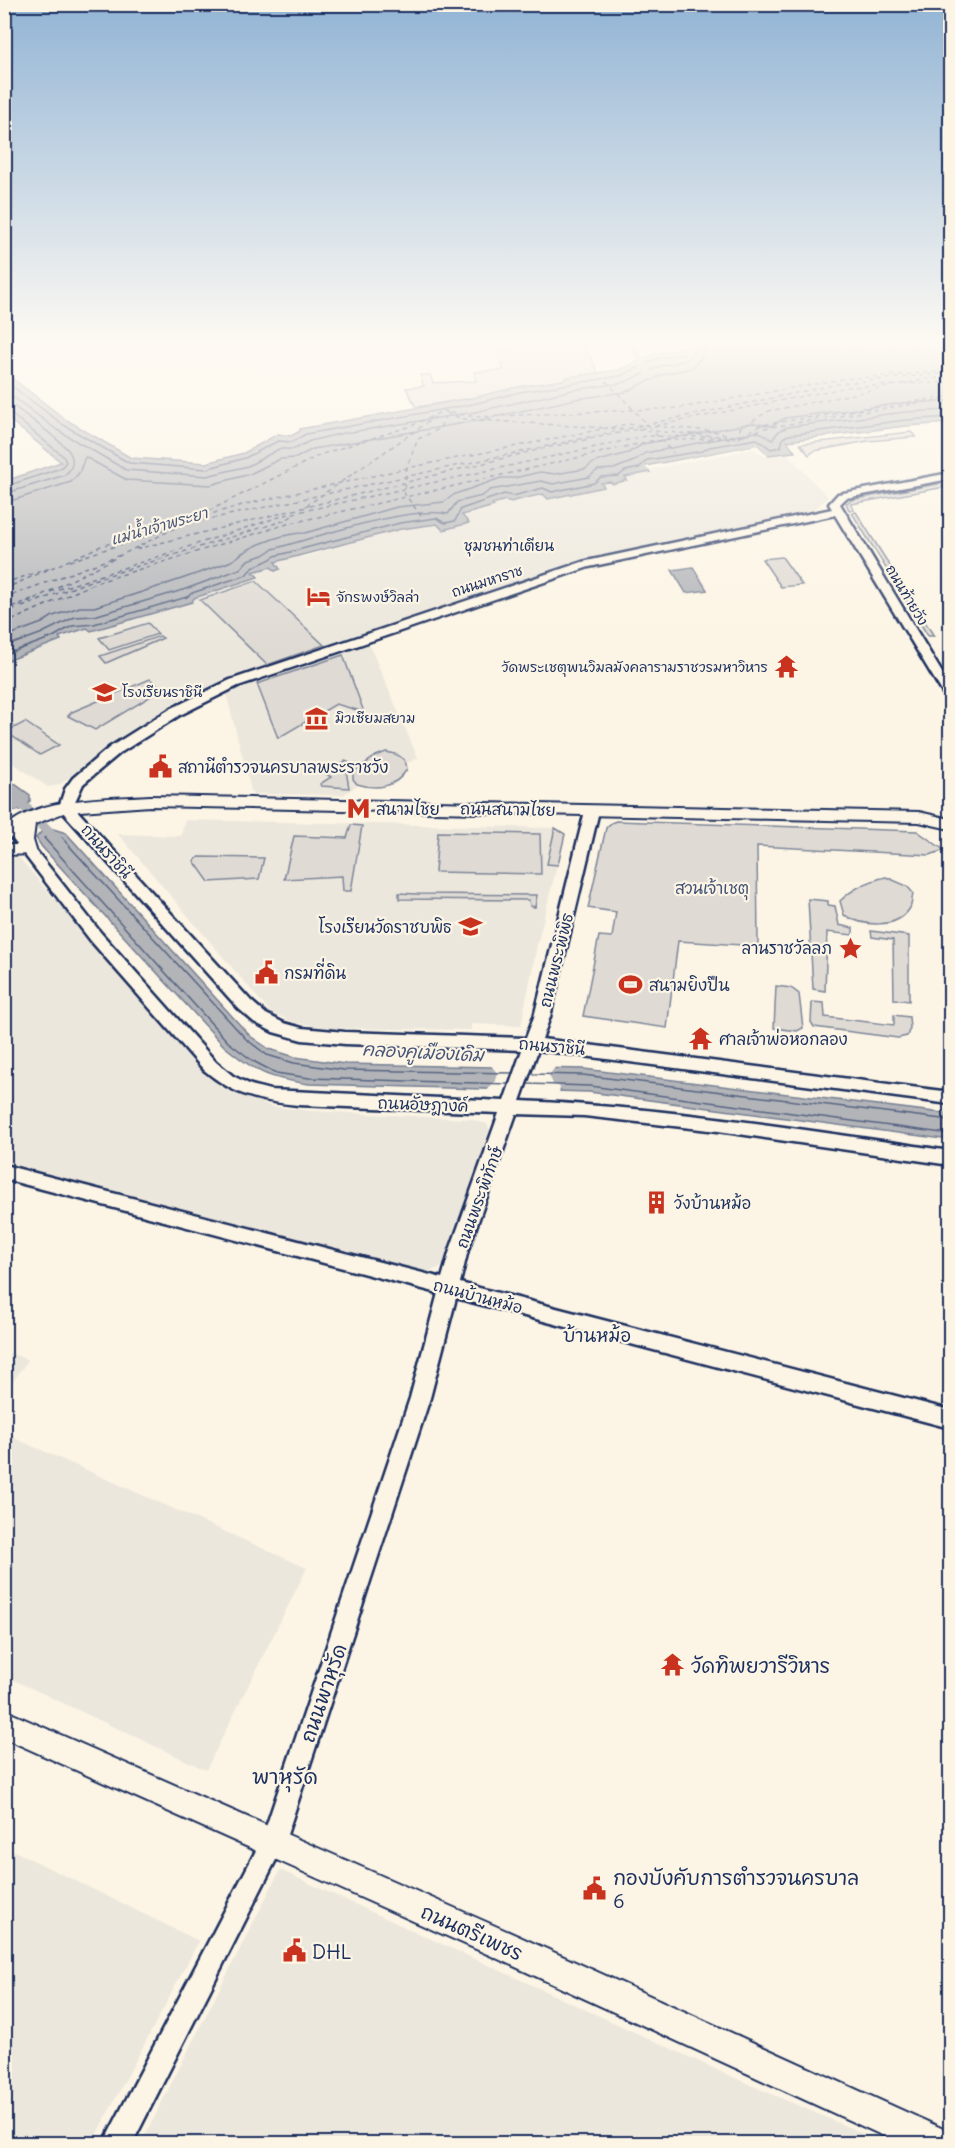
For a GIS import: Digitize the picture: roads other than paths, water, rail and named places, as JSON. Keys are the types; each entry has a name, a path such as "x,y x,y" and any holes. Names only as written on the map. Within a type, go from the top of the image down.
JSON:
{"main road":[{"name":"ถนนสนามไชย","path":"16,829 47,812 66,807 150,801 919,817 951,824"},
{"path":"4,850 28,850 25,840 16,829"},
{"name":"ถนนตรีเพชร","path":"4,1724 507,1947 939,2144"}],"street":[{"path":"838,511 834,504 842,496 951,476"},
{"name":"ถนนท้ายวัง","path":"838,511 951,695"},
{"name":"ถนนมหาราช","path":"66,807 72,789 78,781 115,750 175,712 234,683 586,564 838,511"},
{"name":"ถนนราชินี","path":"66,807 245,1005 260,1018 279,1028 302,1034 345,1038 533,1043 951,1098"},
{"name":"ถนนพระพิพิธ","path":"514,1099 552,981 592,811"},
{"name":"ถนนอัษฎางค์","path":"28,850 130,978 210,1066 227,1080 246,1090 270,1096 298,1099 450,1106 514,1099 585,1110 718,1124 951,1158"},
{"name":"ถนนพระพิทักษ์","path":"449,1288 459,1250 514,1099"},
{"name":"ถนนบ้านหม้อ","path":"4,1172 951,1419"},
{"name":"ถนนพาหุรัด","path":"117,2144 272,1844 420,1398 449,1288"}],"water":[{"name":"แม่น้ำเจ้าพระยา","path":"42,446 111,446 131,458 206,463 244,453 256,446 750,446 646,466 651,472 625,477 627,480 613,484 601,483 604,487 548,499 543,494 510,502 506,500 492,504 494,506 462,515 469,523 443,530 437,524 401,529 275,562 280,569 275,571 271,567 253,572 258,577 194,598 192,602 91,631 87,628 59,637 61,640 5,662 5,481 61,462"},
{"path":"758,446 791,446 795,452 768,455"},
{"path":"693,567 708,590 686,593 672,570"},
{"path":"5,777 30,795 26,808 16,811 5,809"},
{"path":"50,828 66,833 250,1036 269,1049 295,1057 345,1064 584,1069 950,1114 950,1140 589,1092 309,1084 263,1073 224,1046 42,847 36,838 42,831"}],"waterway":[{"name":"คลองคูเมืองเดิม","path":"4,793 26,808 59,843"}],"place":[{"name":"จักรพงษ์วิลล่า","path":"318,597"},
{"name":"วัดพระเชตุพนวิมลมังคลารามราชวรมหาวิหาร","path":"786,667"},
{"name":"โรงเรียนราชินี","path":"104,692"},
{"name":"มิวเซียมสยาม","path":"317,718"},
{"name":"สถานีตำรวจนครบาลพระราชวัง","path":"160,767"},
{"name":"สนามไชย","path":"358,809"},
{"name":"โรงเรียนวัดราชบพิธ","path":"470,927"},
{"name":"ลานราชวัลลภ","path":"850,948"},
{"name":"กรมที่ดิน","path":"266,973"},
{"name":"สนามยิงปืน","path":"631,985"},
{"name":"ศาลเจ้าพ่อหอกลอง","path":"701,1039"},
{"name":"วังบ้านหม้อ","path":"656,1203"},
{"name":"วัดทิพยวารีวิหาร","path":"673,1665"},
{"name":"กองบังคับการตำรวจนครบาล 6","path":"595,1889"},
{"name":"DHL","path":"294,1951"}],"district":[{"name":"ชุมชนท่าเตียน","path":"509,545"},
{"name":"บ้านหม้อ","path":"597,1335"},
{"name":"พาหุรัด","path":"285,1776"}],"park label":[{"name":"สวนเจ้าเชตุ","path":"712,888"}]}
